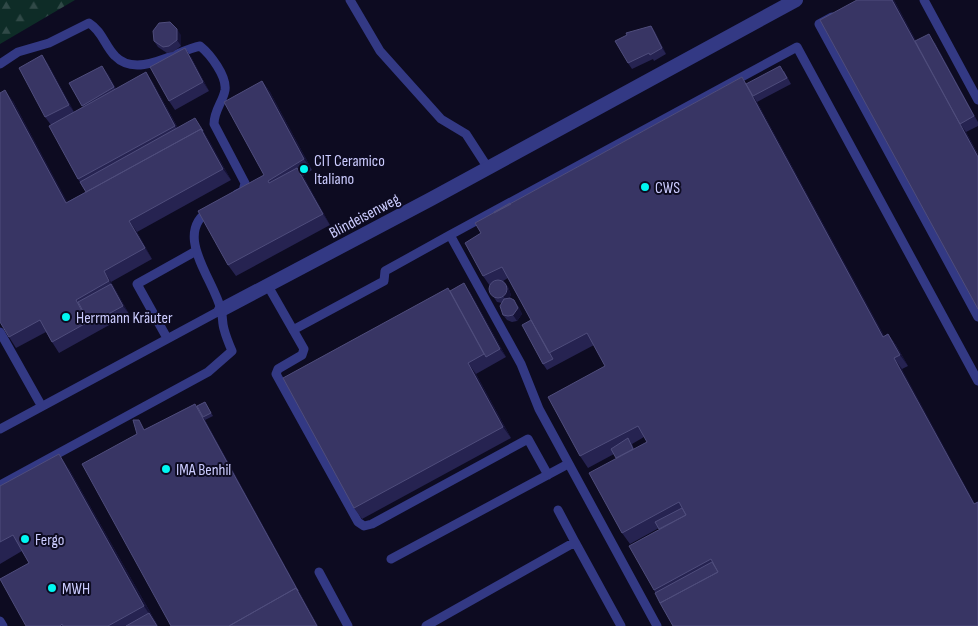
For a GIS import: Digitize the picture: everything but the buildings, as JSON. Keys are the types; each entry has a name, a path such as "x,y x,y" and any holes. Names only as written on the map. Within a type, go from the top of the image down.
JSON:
{"street":[{"name":"Blindeisenweg","path":"221,310 488,168 796,0"}],"lane":[{"path":"350,0 380,51 441,120 466,134 488,168"},
{"path":"924,0 978,100"},
{"path":"837,14 820,24 978,317"},
{"path":"0,64 18,52 49,43 89,22 96,27 115,56 123,62 133,65 169,60 200,46 207,51 225,82 225,91 214,114 214,124 245,183 243,191 203,214 194,228 196,251 221,310 223,329 232,351 208,372 0,485"},
{"path":"293,330 384,281 385,271 797,47 978,381"},
{"path":"450,235 521,364 539,409 568,464 657,626"},
{"path":"167,338 137,284 196,251"},
{"path":"268,286 304,349 302,355 278,369 276,374 358,522 364,526 528,439 548,475"},
{"path":"0,429 41,405 221,310"},
{"path":"0,332 41,405"},
{"path":"391,559 568,464"},
{"path":"558,510 621,626"},
{"path":"426,626 574,542"},
{"path":"319,572 348,626"},
{"path":"0,621 3,626"}],"green space":[{"path":"0,0 75,0 0,44"}],"place":[{"name":"CIT Ceramico Italiano","path":"304,169"},
{"name":"CWS","path":"645,187"},
{"name":"Herrmann Kräuter","path":"66,317"},
{"name":"IMA Benhil","path":"166,469"},
{"name":"Fergo","path":"25,539"},
{"name":"MWH","path":"52,588"}]}
